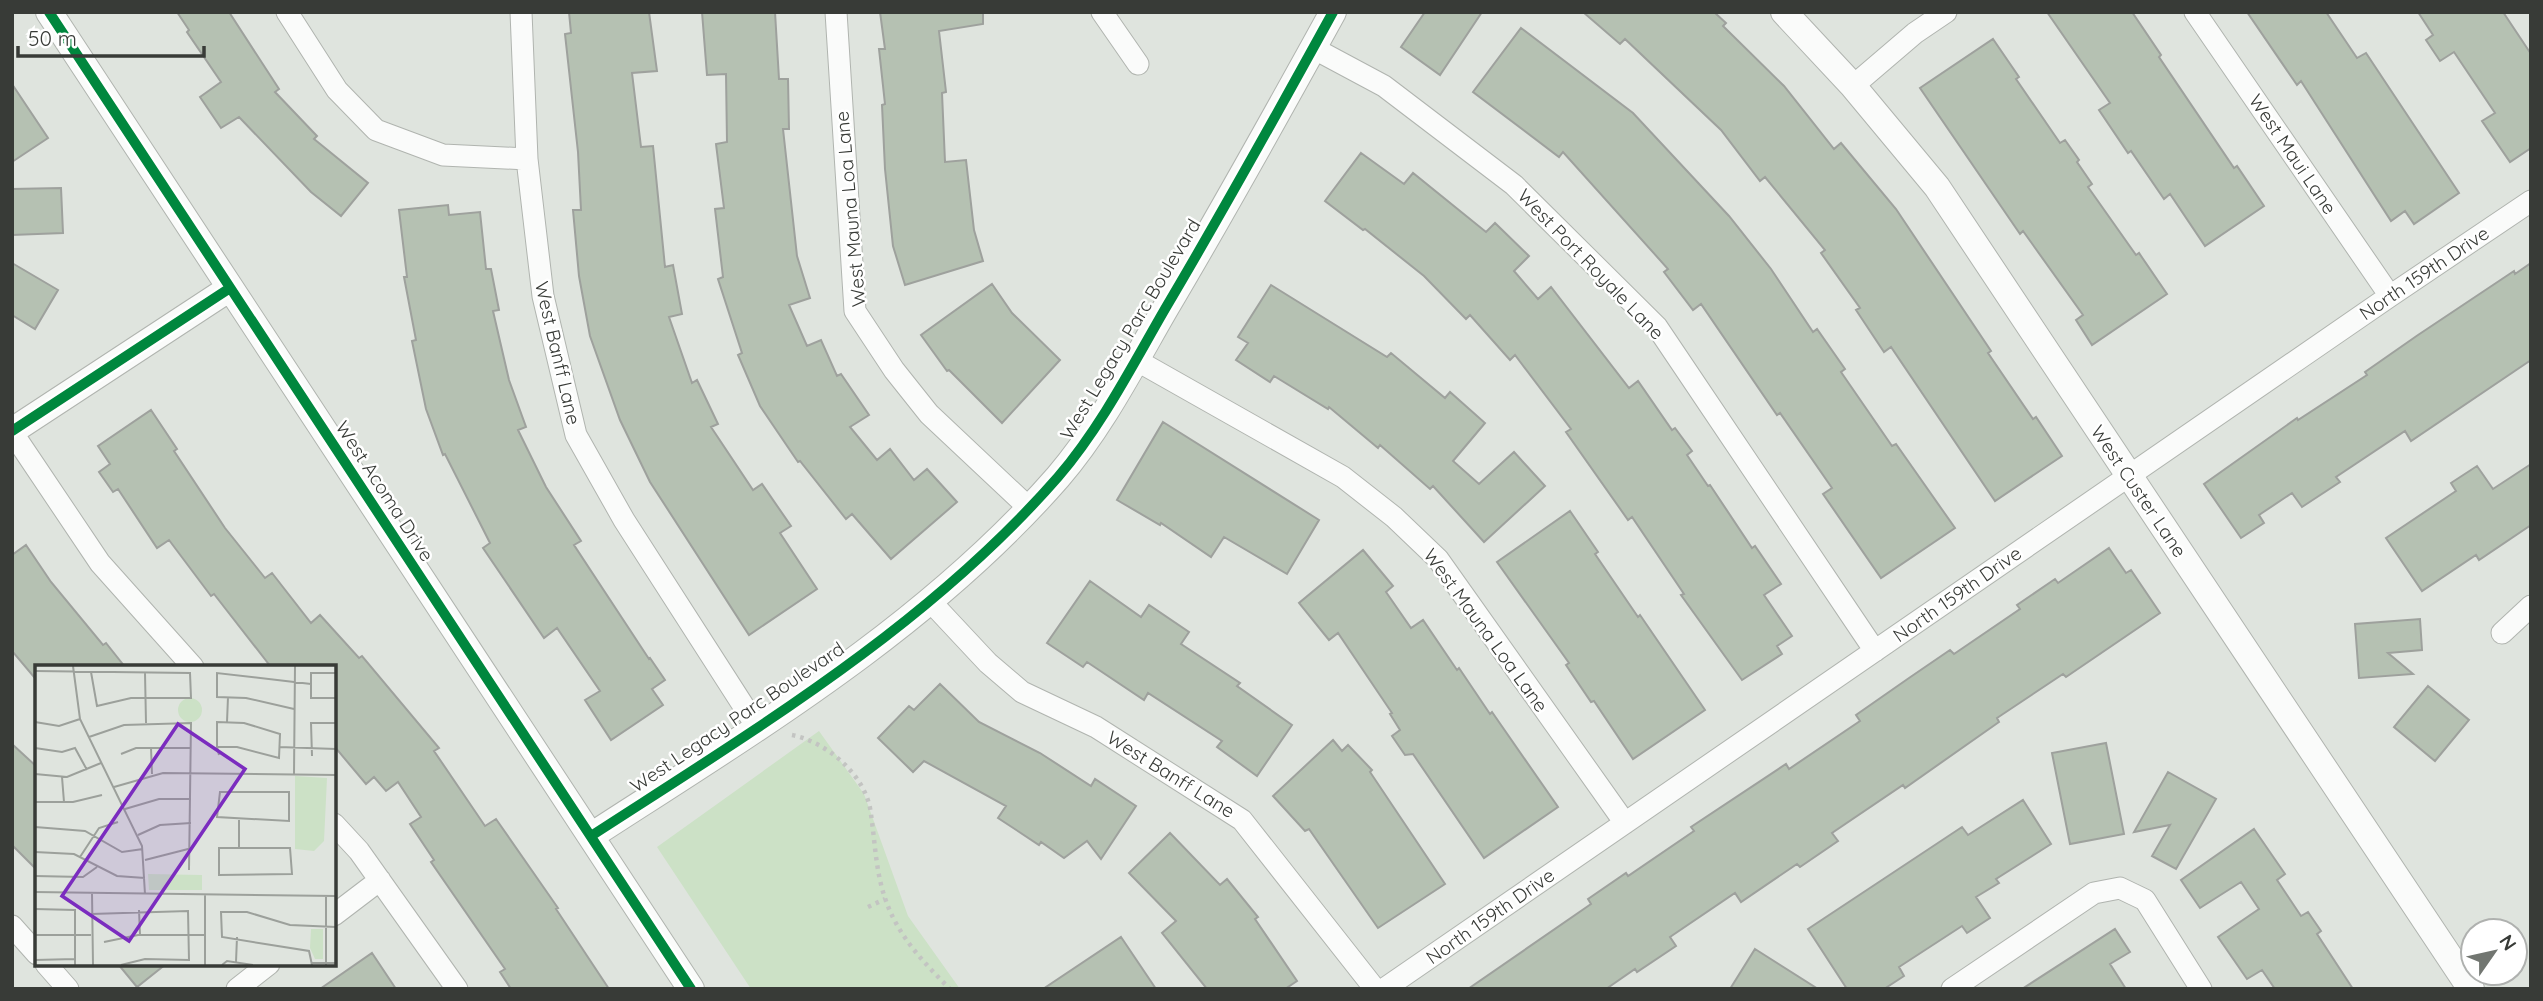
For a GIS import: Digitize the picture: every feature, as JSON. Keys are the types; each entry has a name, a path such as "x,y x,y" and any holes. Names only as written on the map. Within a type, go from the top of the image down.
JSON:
{"street":[{"name":"West Acoma Drive","path":"50,12 691,989"},
{"path":"287,12 337,90 376,131 443,155 527,159"},
{"name":"West Banff Lane","path":"521,12 527,159 542,296 576,435 624,520 757,727"},
{"name":"West Mauna Loa Lane","path":"836,12 855,311 894,370 929,414 1029,508"},
{"path":"1102,12 1138,64"},
{"name":"West Legacy Parc Boulevard","path":"591,836 871,649 969,569 1059,475 1105,411 1136,360 1333,12"},
{"name":"West Custer Lane","path":"1784,12 1853,86 1937,187 2471,989"},
{"path":"1853,86 1914,33 1946,12"},
{"name":"West Maui Lane","path":"2196,12 2390,296"},
{"name":"West Port Royale Lane","path":"1313,48 1384,86 1514,185 1657,327 1875,651"},
{"name":"North 159th Drive","path":"1384,989 2531,201"},
{"path":"191,665 100,563 12,431 230,288"},
{"name":"West Mauna Loa Lane","path":"1136,360 1343,477 1395,517 1438,559 1625,823"},
{"name":"West Banff Lane","path":"930,601 988,663 1022,692 1096,727 1242,820 1375,989"},
{"path":"2502,633 2531,606"},
{"path":"336,826 359,851 457,989"},
{"path":"336,913 380,880"},
{"path":"1952,989 2094,893 2120,888 2145,900 2201,989"},
{"path":"12,926 35,952"},
{"path":"48,966 68,989"},
{"path":"237,989 266,966"}],"path":[{"path":"757,727 802,737 828,750 853,774 870,805 875,850 885,899 902,935 950,989"},
{"path":"868,907 885,899"}],"green space":[{"path":"819,731 864,794 908,916 960,989 751,989 657,847"}],"building":[{"path":"177,12 229,12 279,89 275,92 317,136 314,139 368,183 341,216 311,192 239,117 221,128 200,97 221,82 187,32 189,30"},
{"path":"569,12 649,12 657,71 632,73 641,147 653,146 665,267 673,265 682,314 669,317 692,383 697,380 718,424 711,427 753,490 762,484 791,526 780,533 817,589 749,635 650,482 620,420 590,336 579,276 573,210 581,210 578,152 565,34 571,33"},
{"path":"702,12 775,12 779,79 788,79 789,129 783,129 797,256 810,298 789,305 807,346 821,340 837,376 841,374 869,415 850,427 877,460 890,449 914,480 927,469 957,502 891,559 852,514 846,519 800,461 798,462 760,406 738,355 742,353 718,279 723,277 715,209 724,208 716,144 727,142 726,74 707,75"},
{"path":"880,12 983,12 983,24 939,31 946,92 942,93 945,162 966,160 974,230 983,261 905,285 893,246 885,169 882,105 885,104 879,49 885,49"},
{"path":"1425,12 1482,12 1440,75 1401,47"},
{"path":"1583,12 1714,12 1726,23 1723,26 1784,86 1834,149 1841,143 1896,209 1991,351 1988,353 2062,456 1995,501 1891,347 1884,352 1856,310 1860,308 1821,253 1825,250 1765,177 1760,181 1721,130 1625,39 1620,44"},
{"path":"2047,12 2132,12 2234,168 2237,166 2264,206 2205,246 2170,194 2164,199 2131,151 2128,153 2099,110 2110,103"},
{"path":"2247,12 2326,12 2357,58 2366,53 2459,193 2414,224 2405,211 2391,221 2301,81 2297,85"},
{"path":"2418,12 2503,12 2531,54 2531,148 2510,162 2482,121 2495,113 2454,52 2440,61 2426,40 2433,35"},
{"path":"1521,28 1633,113 1729,216 1771,269 1813,332 1817,329 1845,369 1841,372 1892,446 1896,444 1955,528 1881,578 1823,494 1832,488 1780,413 1777,415 1701,304 1693,310 1664,272 1668,269 1563,152 1559,157 1473,92"},
{"path":"1993,39 2019,77 2016,79 2060,143 2065,140 2079,160 2077,162 2092,184 2088,187 2167,294 2092,345 2076,320 2083,315 2023,231 2020,234 1920,88"},
{"path":"12,84 48,138 12,162"},
{"path":"1361,153 1404,184 1413,173 1486,232 1495,223 1529,256 1514,271 1538,299 1551,287 1629,388 1638,381 1672,430 1675,428 1692,451 1687,455 1752,548 1755,546 1781,584 1764,595 1792,636 1777,646 1782,654 1742,680 1681,595 1684,594 1632,517 1628,520 1566,432 1571,429 1515,355 1510,360 1470,315 1466,319 1424,276 1325,201"},
{"path":"61,188 63,233 12,235 12,189"},
{"path":"448,205 449,215 480,212 486,269 491,269 499,310 493,311 509,380 526,427 518,430 546,487 581,541 574,545 665,680 652,689 663,705 611,740 585,700 600,691 557,628 544,638 483,548 490,543 445,454 443,455 426,409 412,341 416,340 404,277 407,277 399,210"},
{"path":"12,263 58,290 35,329 12,315"},
{"path":"2531,263 2531,360 2411,441 2405,431 2336,477 2340,482 2302,507 2292,493 2259,515 2264,523 2241,538 2204,484 2297,418 2298,420 2367,375 2365,372 2418,335 2514,271 2515,274"},
{"path":"992,284 1012,313 1060,360 1002,423 949,370 947,371 921,335"},
{"path":"1271,285 1387,357 1391,353 1445,398 1450,392 1485,423 1453,461 1479,484 1514,452 1545,486 1484,542 1433,486 1430,489 1380,445 1378,448 1329,407 1328,409 1274,376 1270,382 1236,360 1248,343 1238,337"},
{"path":"151,410 177,449 174,451 225,528 265,578 272,573 311,623 320,615 359,658 362,656 439,748 434,751 485,826 496,819 558,908 556,909 609,989 511,989 500,972 505,969 431,862 434,860 410,824 421,817 398,782 386,791 374,777 366,784 336,748 336,665 269,665 214,594 211,596 169,540 157,548 118,489 113,492 99,472 110,464 98,446"},
{"path":"1163,422 1319,520 1287,574 1224,537 1211,557 1161,523 1160,525 1117,500"},
{"path":"2531,464 2531,525 2479,560 2476,555 2422,591 2386,538 2456,491 2451,483 2477,466 2493,489"},
{"path":"1570,511 1598,552 1595,554 1705,710 1633,759 1594,701 1591,702 1566,665 1569,663 1497,562"},
{"path":"26,545 51,582 103,645 106,643 123,665 35,665 34,677 12,651 12,555"},
{"path":"2109,548 2126,573 2131,570 2160,613 2066,677 2063,674 1997,718 1999,722 1905,788 1903,785 1832,833 1838,841 1800,867 1797,864 1741,902 1735,893 1670,937 1676,946 1606,989 1468,989 1591,904 1588,899 1626,873 1628,876 1694,831 1691,827 1786,764 1789,769 1860,721 1856,715 1909,678 1950,650 1954,654 2020,609 2017,605 2055,579 2058,583"},
{"path":"1363,550 1393,586 1386,592 1411,628 1423,620 1558,807 1484,858 1413,754 1405,755 1392,736 1400,730 1390,714 1392,713 1338,633 1329,640 1299,603"},
{"path":"1090,581 1141,617 1149,605 1189,632 1181,644 1240,683 1237,686 1292,725 1257,776 1217,747 1222,741 1148,693 1144,700 1087,662 1083,667 1047,643"},
{"path":"2420,619 2422,650 2388,653 2413,674 2359,678 2355,624"},
{"path":"940,684 979,722 1040,753 1091,786 1095,779 1136,806 1101,859 1087,841 1064,858 1041,842 1039,845 998,818 1006,806 924,761 913,772 878,738 909,706 914,710"},
{"path":"2428,686 2469,720 2435,761 2394,727"},
{"path":"1333,740 1342,751 1348,745 1372,770 1370,772 1445,884 1378,928 1309,829 1305,831 1273,796"},
{"path":"2106,743 2124,834 2070,844 2052,753"},
{"path":"12,744 35,765 35,868 12,845"},
{"path":"2168,772 2216,799 2176,869 2152,856 2170,825 2134,832"},
{"path":"2023,800 2051,844 1996,879 1999,883 1976,897 1990,918 1967,933 1962,926 1899,967 1904,976 1884,989 1847,989 1808,929 1962,827 1968,835"},
{"path":"2254,829 2285,874 2277,880 2301,916 2308,912 2321,931 2317,934 2353,989 2275,989 2262,970 2247,979 2218,937 2259,909 2241,882 2200,908 2181,880"},
{"path":"1170,833 1220,885 1227,879 1258,917 1255,919 1297,981 1285,989 1207,989 1162,933 1176,921 1129,873"},
{"path":"2115,929 2130,952 2110,964 2126,989 2022,989"},
{"path":"1121,937 1156,989 1043,989"},
{"path":"1755,949 1818,989 1730,989"},
{"path":"372,953 396,989 320,989"},
{"path":"120,966 163,966 137,987"}],"cycle path":[{"path":"49,12 691,989"},
{"path":"591,836 777,715 897,628 1007,531 1058,477 1074,458 1115,396 1333,12"},
{"path":"12,431 230,288"}]}
